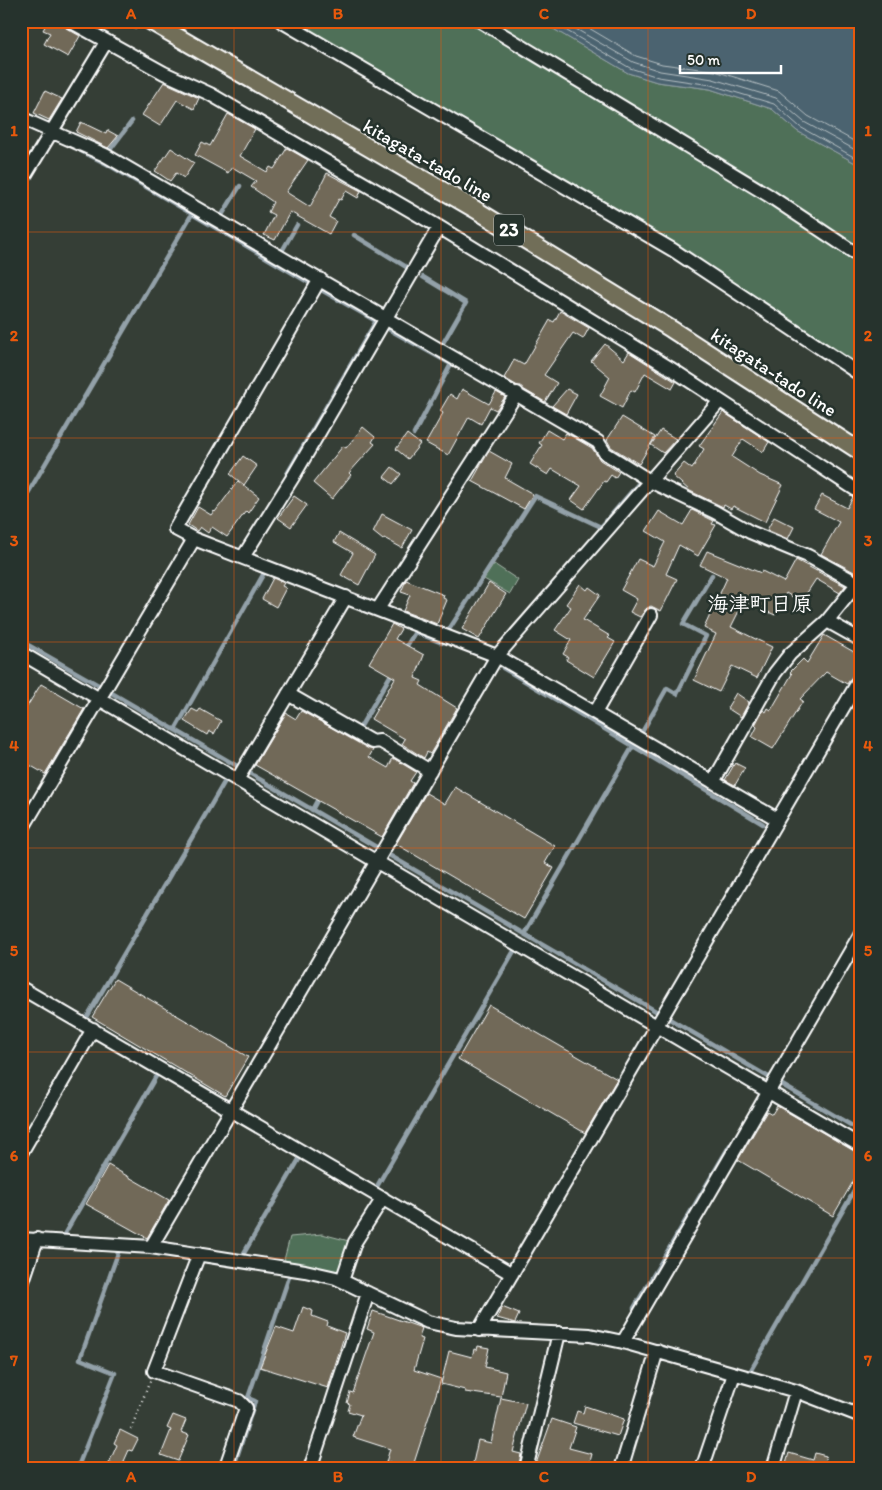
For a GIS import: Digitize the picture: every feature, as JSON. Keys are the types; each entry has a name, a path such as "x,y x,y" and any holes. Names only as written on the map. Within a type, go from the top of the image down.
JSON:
{"main road":[{"name":"kitagata-tado line","path":"150,21 473,208 671,329 861,452"}],"street":[{"path":"70,21 164,73 210,94 439,227 601,324 861,493"},
{"path":"281,21 673,250 861,374"},
{"path":"480,21 768,195 861,258"},
{"path":"21,182 106,42"},
{"path":"21,118 52,130 105,155 386,316 598,442 605,453 650,481 715,512 750,532 808,556 859,581 826,620 790,654 776,673 713,782"},
{"path":"244,557 439,227"},
{"path":"320,279 175,529 194,539 497,656 777,819"},
{"path":"378,609 517,393"},
{"path":"151,1248 231,1108 497,656 720,402"},
{"path":"21,831 98,698 194,539"},
{"path":"239,778 346,597"},
{"path":"595,713 651,615"},
{"path":"826,620 861,640"},
{"path":"21,653 658,1023 770,1089 861,1146"},
{"path":"479,1330 861,677"},
{"path":"288,694 372,742 380,740 430,771"},
{"path":"623,1342 861,933"},
{"path":"21,988 231,1108 512,1274"},
{"path":"21,1153 93,1029"},
{"path":"342,1281 355,1242 383,1198"},
{"path":"21,1239 151,1248 273,1264 342,1281 428,1322 456,1328 479,1330 590,1335 623,1342 796,1391 861,1416"},
{"path":"21,1287 37,1240"},
{"path":"199,1254 154,1371 239,1401 246,1408 225,1469"},
{"path":"310,1469 368,1293"},
{"path":"526,1469 559,1333"},
{"path":"621,1469 657,1351"},
{"path":"702,1469 734,1374"},
{"path":"773,1469 796,1391"}],"path":[{"path":"131,1429 154,1371"}],"green space":[{"path":"292,21 469,21 765,200 861,264 861,370"},
{"path":"488,21 540,21 628,73 657,82 710,89 772,109 797,131 861,166 861,253"},
{"path":"494,564 518,580 510,594 484,579"},
{"path":"322,1234 349,1241 341,1272 284,1260 290,1237"}],"water":[{"path":"540,21 861,21 861,166 797,131 772,109 710,89 657,82 628,73"}],"building":[{"path":"48,21 62,21 66,28 80,36 68,57 44,44 50,33 43,30"},
{"path":"164,82 199,98 194,109 177,100 160,126 142,115"},
{"path":"45,91 62,99 49,120 34,113"},
{"path":"228,114 255,129 240,156 267,172 270,167 274,169 287,148 308,160 286,192 310,207 327,173 361,191 358,198 346,191 341,200 339,199 329,217 336,221 329,234 290,212 275,240 264,235 274,215 268,212 273,202 251,187 256,181 232,167 228,173 195,155 202,142 210,146"},
{"path":"81,122 106,134 107,130 118,136 108,148 76,132"},
{"path":"171,148 194,163 184,178 176,173 170,181 155,171"},
{"path":"560,311 589,328 583,339 573,333 544,375 557,383 545,402 504,378 514,360 524,365 550,320 554,322"},
{"path":"605,344 624,360 629,352 676,382 672,389 645,373 635,392 631,390 622,408 600,396 610,377 591,361"},
{"path":"462,389 489,404 496,392 505,397 496,410 490,407 481,424 469,417 448,455 426,443 443,413 440,411 450,394 457,399"},
{"path":"567,389 577,394 566,414 552,406"},
{"path":"723,412 769,442 763,452 743,439 732,457 760,475 783,485 765,522 733,506 731,509 724,505 723,507 690,491 673,476 684,463 692,469 704,449 699,446"},
{"path":"622,417 655,437 639,464 611,447 607,440"},
{"path":"363,427 375,437 372,442 375,444 349,473 351,475 332,499 313,483 343,446 346,448"},
{"path":"547,430 562,439 566,433 592,448 600,460 619,472 615,478 611,475 606,482 604,481 584,509 571,500 581,486 552,469 548,475 530,464 542,445 539,443"},
{"path":"661,430 676,439 663,453 651,445"},
{"path":"407,434 420,444 408,459 396,449"},
{"path":"489,451 512,464 505,478 533,494 524,509 472,481"},
{"path":"243,456 257,466 244,485 230,474"},
{"path":"392,467 401,474 393,484 384,477"},
{"path":"238,481 259,497 227,537 212,527 208,533 200,527 197,531 188,525 198,507 211,515 215,512"},
{"path":"822,495 847,508 853,497 861,501 861,536 855,546 861,549 861,571 856,573 821,554 839,522 814,509"},
{"path":"294,496 307,505 291,527 278,518"},
{"path":"692,510 714,521 712,524 716,525 698,556 679,545 666,574 677,579 661,611 651,606 640,617 630,612 637,599 621,590 638,559 653,566 665,542 646,531 659,511 683,525"},
{"path":"382,514 412,530 402,548 384,538 383,540 373,532"},
{"path":"774,517 794,527 788,539 767,530"},
{"path":"339,533 375,555 359,585 341,575 353,553 334,542"},
{"path":"707,551 761,573 762,571 784,582 796,560 845,586 840,593 816,579 801,602 786,593 775,615 744,601 731,627 772,647 757,678 732,666 719,692 694,680 716,634 704,628 727,578 700,565"},
{"path":"273,578 284,583 282,586 286,588 276,607 262,599"},
{"path":"406,580 444,595 443,598 447,600 437,624 403,611 410,595 401,592"},
{"path":"489,583 506,594 479,639 462,629"},
{"path":"580,584 587,590 589,587 600,595 583,620 610,636 608,638 615,642 594,677 566,660 568,657 563,654 571,640 555,630 571,607 566,604"},
{"path":"392,624 401,629 395,639 424,655 415,678 422,681 420,685 457,708 430,754 427,752 424,758 402,744 405,739 371,719 395,678 369,663"},
{"path":"824,635 861,656 861,663 847,684 826,672 800,699 803,701 773,749 752,737 757,727 755,725 763,710 766,712 768,708 771,710 792,674 790,672 803,659 807,663"},
{"path":"41,684 84,709 45,774 21,760 21,716"},
{"path":"736,693 749,702 741,717 727,708"},
{"path":"192,709 198,712 200,709 221,721 214,734 209,731 207,735 184,721"},
{"path":"301,711 373,750 369,757 388,768 393,758 416,772 410,781 413,783 382,837 255,765 286,713 296,719"},
{"path":"735,763 745,768 735,785 725,780"},
{"path":"455,787 555,846 545,863 554,868 524,919 396,844 426,793 445,804"},
{"path":"115,979 248,1057 225,1096 92,1017"},
{"path":"489,1005 617,1079 585,1133 458,1059"},
{"path":"777,1106 861,1155 861,1168 833,1216 738,1160 767,1111 772,1114"},
{"path":"108,1165 169,1200 147,1238 86,1204"},
{"path":"303,1307 313,1311 312,1316 328,1322 327,1326 345,1333 328,1388 260,1367 276,1327 294,1333"},
{"path":"502,1307 519,1314 515,1323 497,1318"},
{"path":"373,1311 422,1328 419,1338 423,1339 414,1370 441,1379 412,1469 386,1462 390,1449 353,1437 361,1415 348,1411 350,1404 347,1403 350,1392 353,1393 374,1332 367,1329"},
{"path":"478,1346 489,1348 485,1367 506,1372 501,1397 465,1392 465,1390 441,1384 449,1351 472,1357 474,1349 477,1350"},
{"path":"501,1398 526,1403 513,1452 521,1454 518,1469 473,1463 478,1440 491,1443"},
{"path":"585,1406 624,1419 618,1436 573,1423 577,1411 583,1413"},
{"path":"173,1415 186,1420 181,1432 189,1435 178,1461 161,1455 171,1430 167,1428"},
{"path":"552,1419 576,1427 569,1448 592,1454 588,1469 534,1469"},
{"path":"120,1430 138,1439 132,1451 129,1450 121,1468 109,1463 117,1445 114,1443"},
{"path":"789,1453 813,1460 815,1453 826,1456 824,1462 834,1465 834,1469 784,1469"}],"waterway":[{"path":"110,150 132,121"},
{"path":"81,151 107,164 313,285"},
{"path":"222,215 240,186"},
{"path":"21,505 192,214"},
{"path":"282,251 297,225"},
{"path":"354,235 408,268"},
{"path":"423,277 466,303 443,343"},
{"path":"287,474 376,321 323,291"},
{"path":"390,330 451,364 414,434"},
{"path":"450,628 535,496 601,527 638,484"},
{"path":"175,730 264,573"},
{"path":"641,734 667,688 677,694 706,636 683,624 712,575"},
{"path":"405,649 415,632 442,643"},
{"path":"21,641 100,686"},
{"path":"503,668 763,824"},
{"path":"358,731 393,671"},
{"path":"110,692 378,848"},
{"path":"524,934 633,746"},
{"path":"87,1017 225,781"},
{"path":"312,810 319,797"},
{"path":"389,855 861,1131"},
{"path":"855,932 861,923"},
{"path":"376,1188 514,951"},
{"path":"65,1233 159,1071"},
{"path":"634,1308 730,1145"},
{"path":"244,1253 301,1156 303,1157"},
{"path":"751,1370 861,1179"},
{"path":"77,1469 115,1373 80,1359 118,1253"},
{"path":"233,1469 255,1401 248,1398 289,1277"}],"district":[{"name":"海津町日原","path":"760,604"}]}
